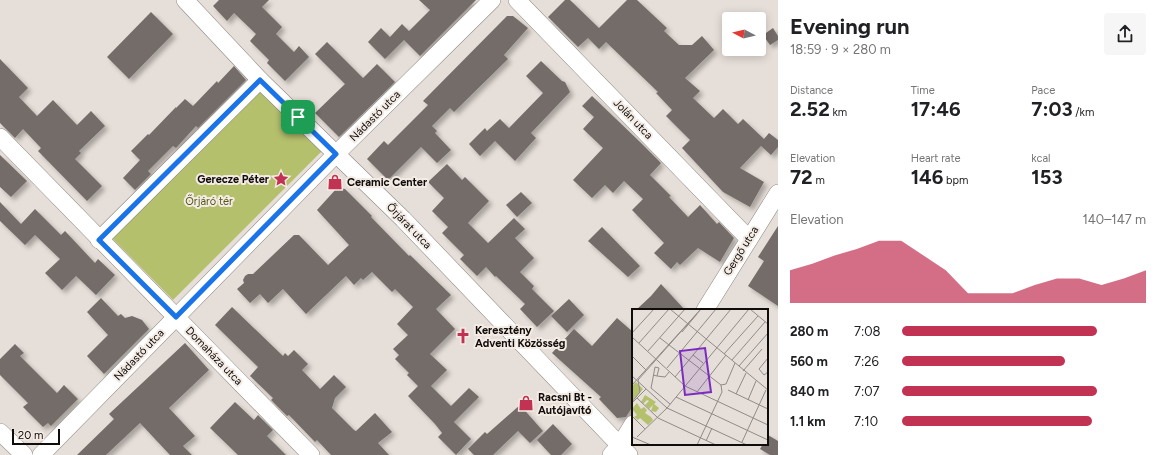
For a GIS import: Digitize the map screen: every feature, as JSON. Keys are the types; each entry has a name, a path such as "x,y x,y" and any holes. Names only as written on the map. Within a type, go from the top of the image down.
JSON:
{"street":[{"name":"Őrjárat utca","path":"185,0 260,80 403,219 620,452"},
{"name":"Nádastó utca","path":"41,455 336,154 492,0"},
{"name":"Jolán utca","path":"517,0 749,239"},
{"path":"99,240 260,80"},
{"name":"Domaháza utca","path":"0,137 99,240 311,455"},
{"name":"Gergő utca","path":"705,309 778,193"},
{"path":"620,452 632,426"},
{"path":"0,432 24,455"}],"green space":[{"name":"Őrjáró tér","path":"260,88 323,150 173,300 110,236"}],"building":[{"path":"219,0 269,0 262,7 282,27 276,34 294,52 299,46 309,57 285,81 267,63 269,60 250,41 256,34 234,13 227,21 213,6"},
{"path":"419,0 476,0 420,56 404,40 385,59 368,42 381,28 390,37 402,24 409,31 430,10"},
{"path":"565,0 570,0 599,28 627,0 637,0 667,28 664,31 679,45 692,45 702,36 714,50 685,78 700,91 693,98 714,118 723,109 738,124 743,119 764,139 769,133 778,140 778,147 771,155 761,146 740,168 764,182 750,207 723,192 682,148 690,140 666,116 672,110 656,93 658,92 606,42 599,49 588,38 578,47 548,17"},
{"path":"151,12 173,34 129,79 107,57"},
{"path":"507,16 513,16 528,28 504,55 508,59 454,112 450,108 432,126 437,131 435,133 451,150 437,163 421,147 388,180 367,159 384,141 388,145 428,105 423,101"},
{"path":"773,28 778,36 778,40 770,45 766,39 766,33"},
{"path":"327,42 363,78 377,64 395,82 339,137 315,113 345,84 315,54"},
{"path":"0,59 28,88 19,97 37,116 53,100 77,125 91,111 105,126 79,151 81,153 75,159 102,186 87,201 38,151 41,148 23,129 15,138 0,123"},
{"path":"541,61 562,81 565,82 570,92 531,133 536,138 515,161 495,141 480,156 469,144 485,128 487,131 500,119 509,128 543,93 526,76"},
{"path":"234,66 246,80 198,128 196,126 176,148 173,146 148,171 151,174 135,190 123,178 140,160 131,151 185,99 193,106"},
{"path":"592,96 661,163 650,175 671,196 669,197 688,217 700,205 717,224 719,222 734,238 720,262 698,248 680,265 677,262 671,269 654,253 664,243 632,210 643,199 624,181 613,193 605,185 592,198 573,180 603,148 583,129 594,117 582,106"},
{"path":"0,155 27,181 11,197 0,187"},
{"path":"447,164 462,180 465,177 489,201 468,223 488,243 514,218 525,229 515,238 534,258 520,272 534,286 532,289 554,311 537,327 520,309 525,304 486,267 477,276 460,259 464,255 442,233 448,227 432,211 444,198 428,182"},
{"path":"337,188 345,189 409,256 410,255 451,295 436,309 455,329 430,354 447,370 431,386 451,406 469,388 479,397 454,422 471,439 456,455 438,437 442,433 435,424 408,396 418,386 407,375 409,373 395,359 399,355 393,349 408,335 397,324 413,307 395,289 392,292 372,272 363,280 361,278 354,285 346,276 306,314 283,289 268,303 260,294 250,303 237,289 244,283 243,280 245,276 248,274 253,274 294,235 299,235 328,265 349,245 317,210"},
{"path":"521,192 532,203 517,217 506,205"},
{"path":"0,202 21,224 35,209 61,235 65,231 95,263 98,259 115,275 96,295 76,276 62,290 45,273 60,259 35,235 25,245 0,221"},
{"path":"778,226 778,306 748,286 764,261 758,257"},
{"path":"602,227 640,266 628,277 588,241"},
{"path":"661,284 684,309 637,309"},
{"path":"101,298 118,316 121,314 125,318 132,316 142,320 149,329 104,374 87,356 108,335 87,312"},
{"path":"569,299 584,315 567,332 551,316"},
{"path":"232,307 283,356 285,353 288,356 294,350 308,364 302,370 320,389 334,375 346,387 335,398 332,408 354,430 356,431 375,413 392,432 378,443 389,455 331,455 317,440 315,442 289,415 287,416 271,400 273,398 250,376 258,367 215,325"},
{"path":"617,318 632,331 632,408 626,417 617,418 599,399 601,397 552,353 574,329 592,346"},
{"path":"185,343 209,370 169,408 195,436 183,446 192,455 170,455 140,423 106,455 77,455 114,419 109,414"},
{"path":"15,344 24,353 20,356 57,393 64,385 78,399 51,426 48,423 43,427 23,407 28,403 0,375 0,359"},
{"path":"235,402 254,420 258,415 273,430 267,436 286,455 238,455 210,428"},
{"path":"520,405 543,431 530,443 518,431 493,455 474,455 468,449 485,432 487,434"},
{"path":"553,424 572,444 561,455 551,455 537,440"},
{"path":"768,435 778,441 778,455 770,455 760,449 762,445 768,445"}],"place":[{"name":"Gerecze Péter","path":"281,179"},
{"name":"Ceramic Center","path":"335,182"},
{"name":"Keresztény Adventi Közösség","path":"463,336"},
{"name":"Racsni Bt - Autójavító","path":"526,403"}],"route":[{"path":"260,80 298,117 336,154 176,317 99,240 260,80"}]}
